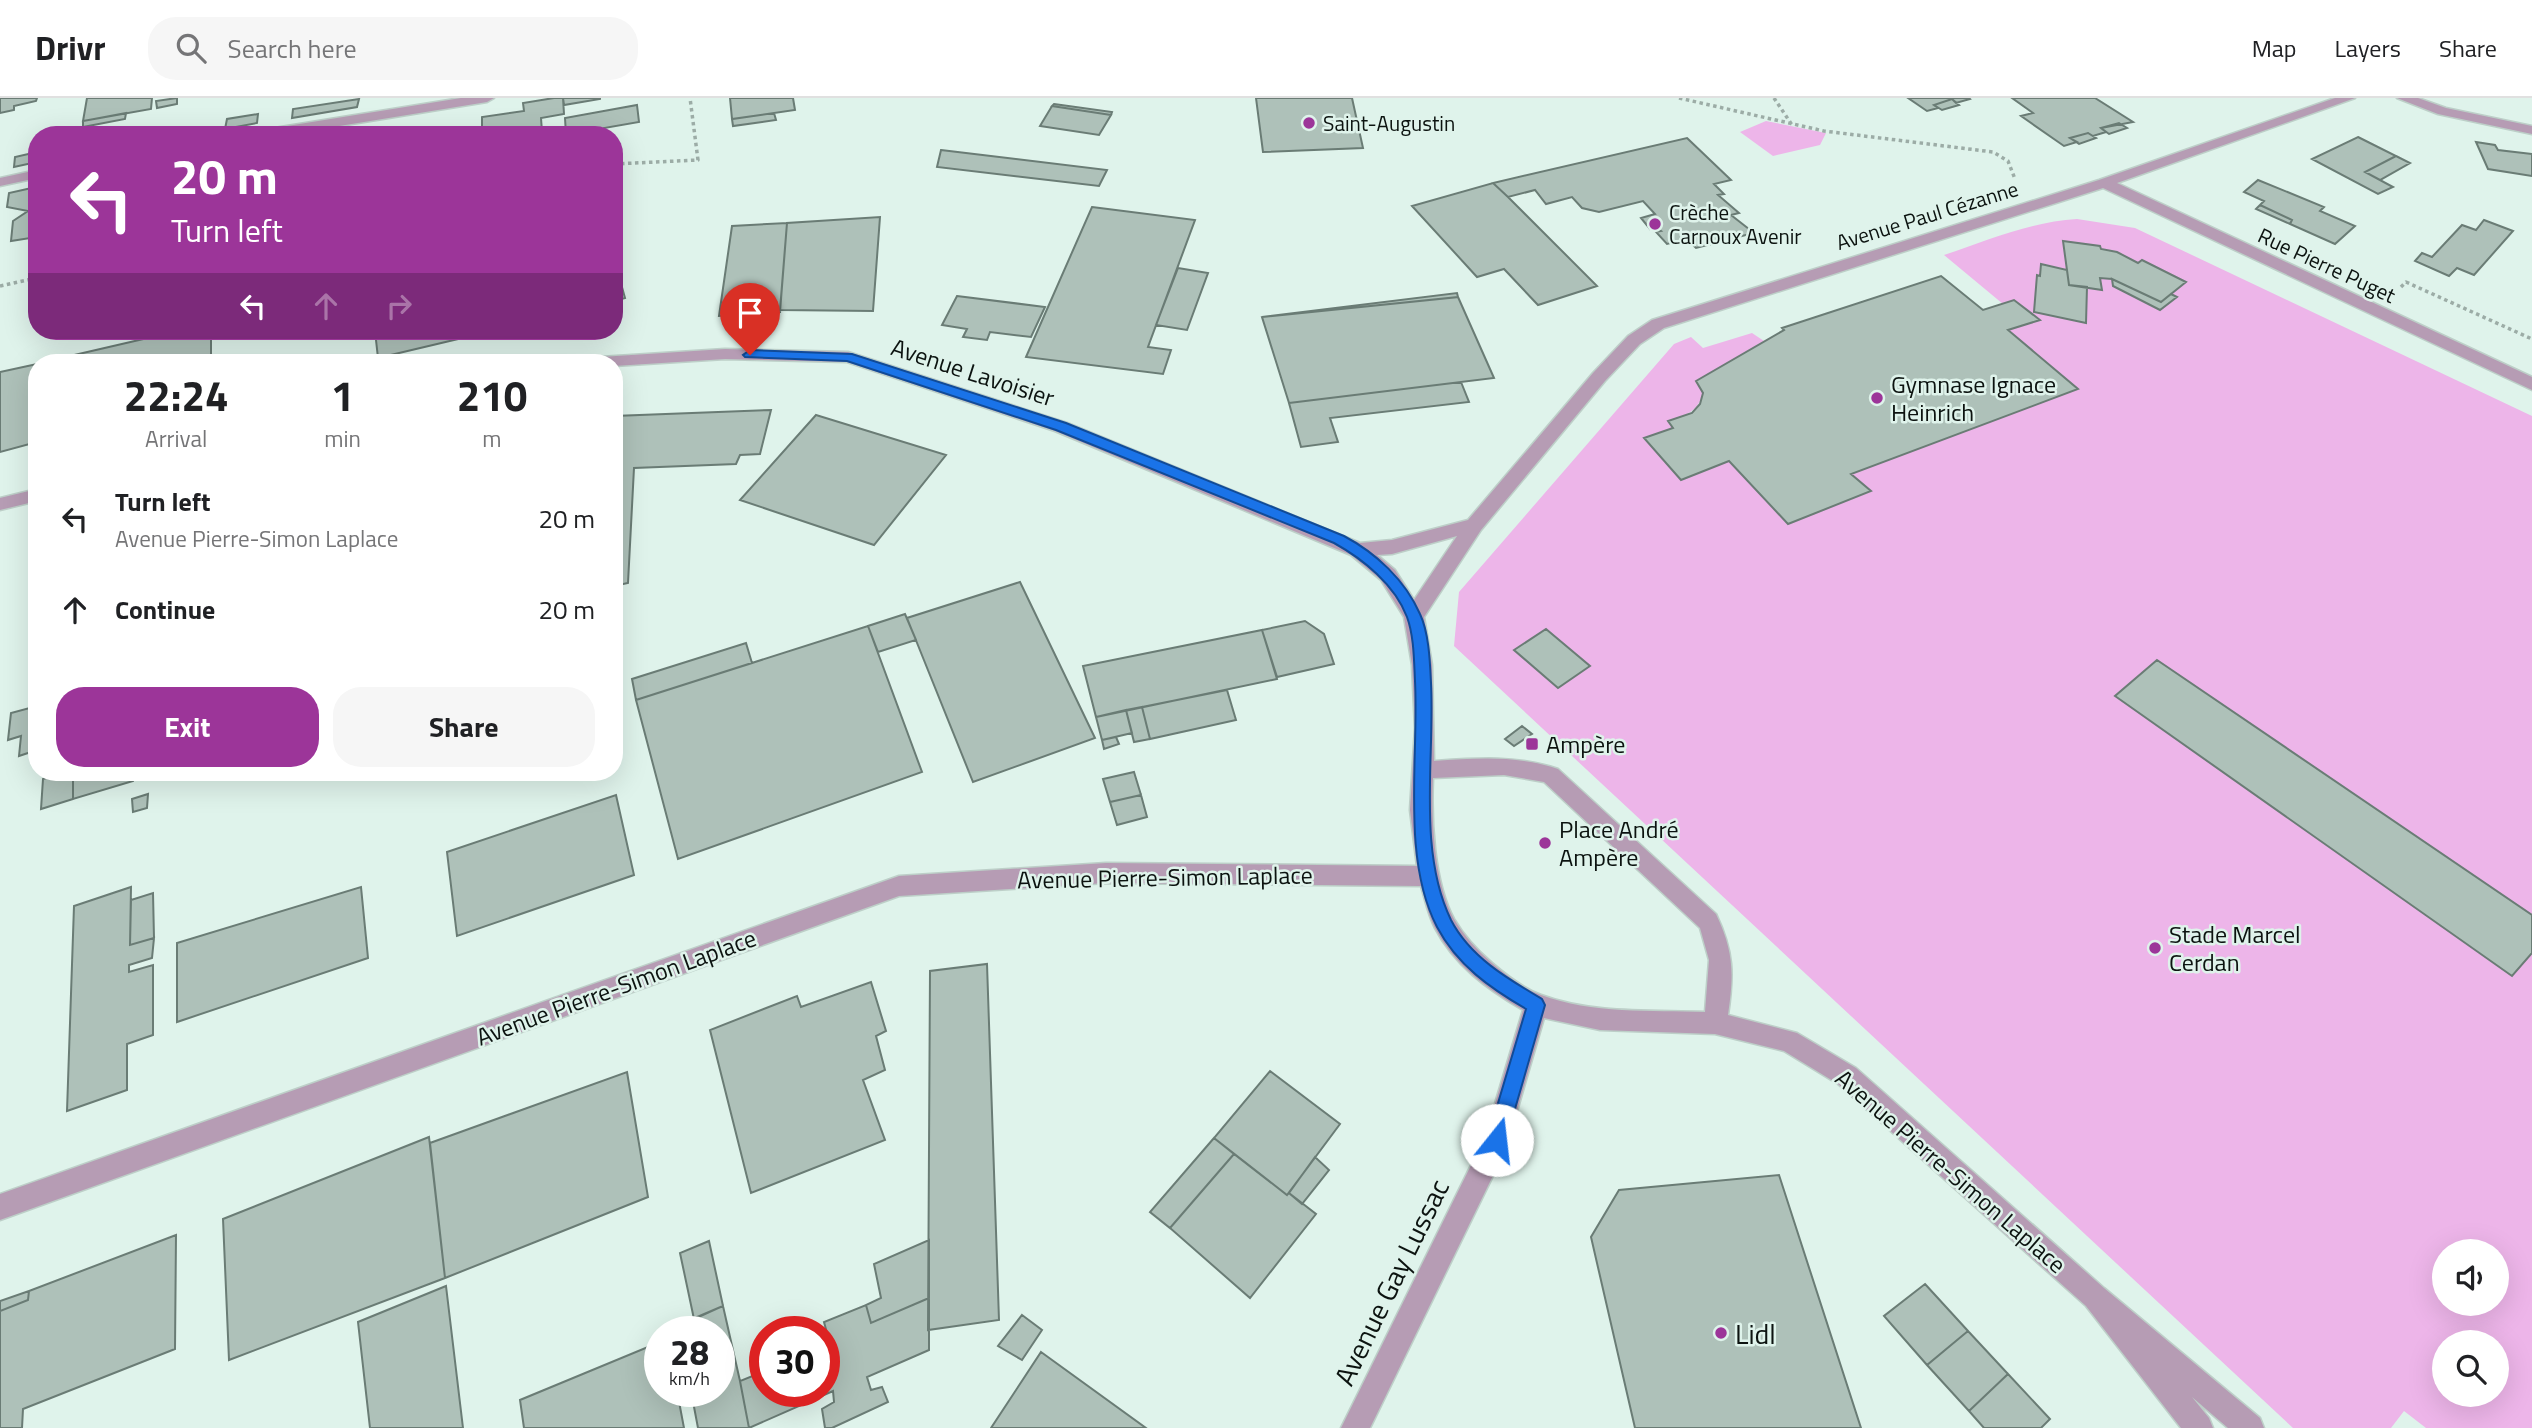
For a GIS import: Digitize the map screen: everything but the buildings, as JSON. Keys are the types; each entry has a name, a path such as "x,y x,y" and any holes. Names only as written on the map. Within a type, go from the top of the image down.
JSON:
{"street":[{"path":"312,126 487,98"},
{"name":"Avenue Paul Cézanne","path":"1414,616 1474,524 1599,377 1634,340 1658,324 2104,183 2348,98"},
{"path":"2403,98 2444,111 2532,130"},
{"path":"0,182 28,176"},
{"name":"Rue Pierre Puget","path":"2104,183 2532,384"},
{"name":"Avenue Lavoisier","path":"623,360 725,354 848,357 1061,426 1339,540 1358,550 1388,575 1414,616"},
{"path":"0,504 28,497"},
{"path":"1358,550 1392,547 1474,524"},
{"path":"1414,616 1422,665 1426,728 1421,810 1429,876"},
{"path":"1424,770 1515,766 1551,775 1708,921 1719,942 1723,964 1715,1023"},
{"name":"Avenue Pierre-Simon Laplace","path":"0,1207 899,886 1106,873 1429,876 1444,923 1468,957 1498,983 1536,1005 1600,1019 1715,1023 1789,1041 1847,1076 2095,1297"},
{"name":"Avenue Gay Lussac","path":"1355,1428 1497,1140 1536,1005"},
{"path":"2095,1297 2199,1428"},
{"path":"2095,1297 2250,1428"}],"path":[{"path":"623,163 698,160 690,98"},
{"path":"1679,98 1793,125 1993,152 2008,161 2015,180"},
{"path":"1774,98 1793,125"},
{"path":"0,286 28,280"}],"shaded area":[{"path":"1766,121 1826,133 1820,145 1773,156 1740,132"},
{"name":"Stade Marcel Cerdan","path":"2077,219 2135,228 2532,416 2532,1428 2426,1428 2404,1411 2391,1428 2293,1428 1454,646 1459,592 1674,344 1691,337 1703,348 1752,333 1764,341 1696,381 1703,393 1698,405 1686,415 1668,421 1673,428 1644,439 1682,480 1729,461 1788,524 1870,492 1851,474 2077,389 2008,330 2039,320 2003,304 1944,255 2009,232"}],"place":[{"name":"Saint-Augustin","path":"1309,123"},
{"name":"Crèche Carnoux Avenir","path":"1655,224"},
{"name":"Gymnase Ignace Heinrich","path":"1877,398"},
{"name":"Ampère","path":"1532,744"},
{"name":"Place André Ampère","path":"1545,843"},
{"name":"Stade Marcel Cerdan","path":"2155,948"},
{"name":"Lidl","path":"1721,1333"}],"route":[{"path":"750,355 848,357 1061,426 1339,540 1358,550 1388,575 1414,616 1422,665 1426,728 1421,810 1429,876 1444,923 1468,957 1498,983 1536,1005 1497,1140"}]}
